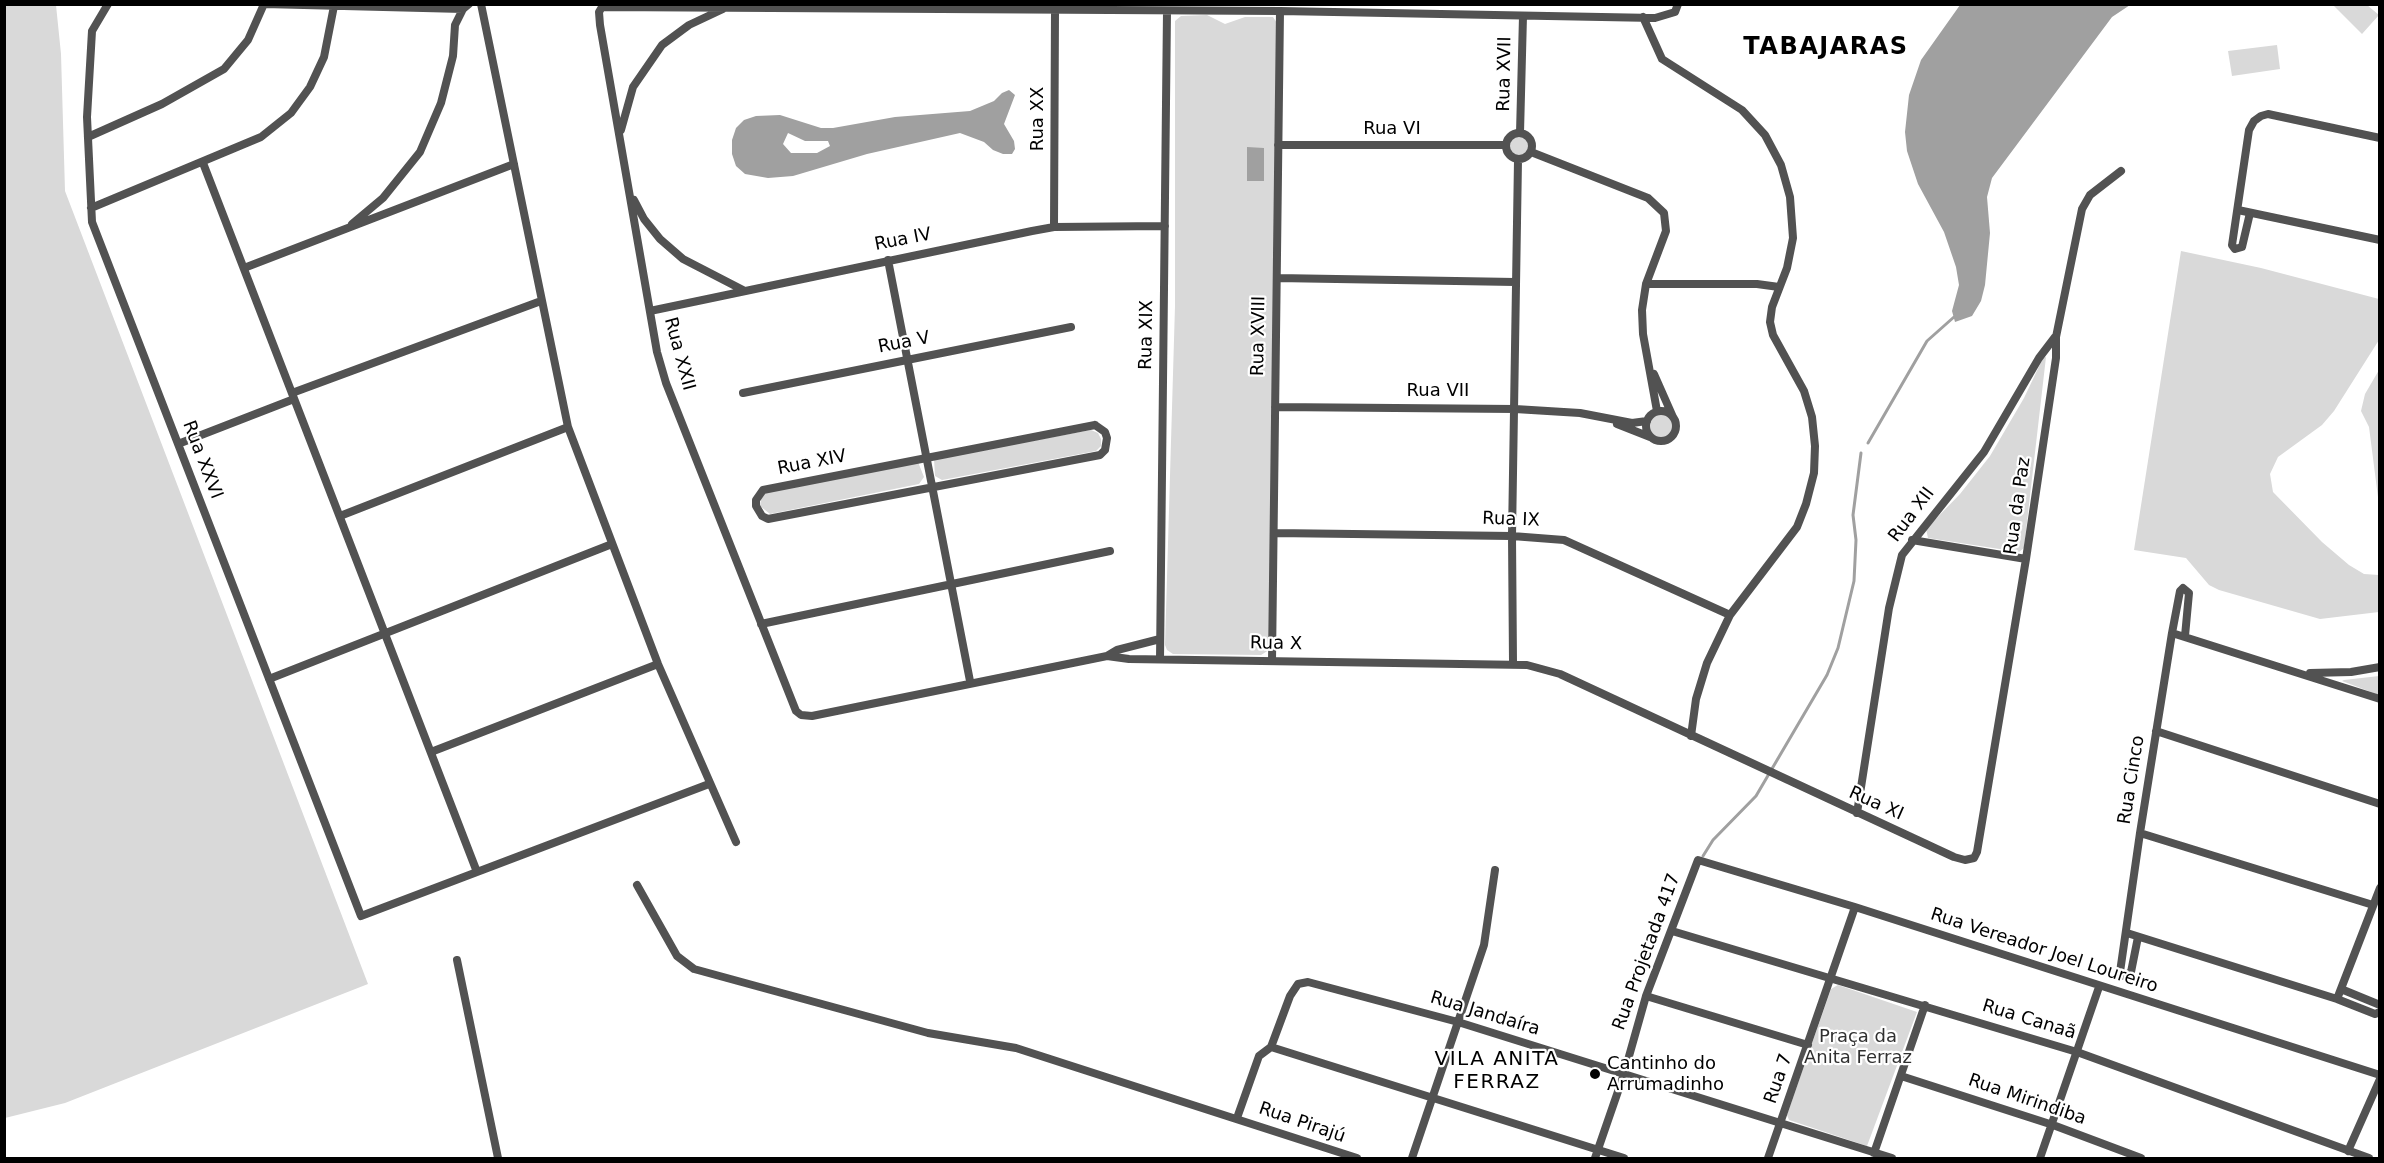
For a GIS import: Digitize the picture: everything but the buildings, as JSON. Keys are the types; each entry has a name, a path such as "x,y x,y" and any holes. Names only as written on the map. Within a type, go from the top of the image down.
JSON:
{"street":[{"name":"Rua XXVI","path":"108,4 92,32 88,137 92,222 361,916 477,872"},
{"path":"88,137 162,104 224,69 248,40 264,4 466,7"},
{"path":"481,4 568,427 658,664 736,842"},
{"path":"620,136 633,87 662,45 688,25 729,7 1167,11 1243,8 1280,11 1665,17 1676,12 1678,4"},
{"path":"91,208 261,137 291,113 310,87 324,57 334,6"},
{"name":"Rua XXII","path":"729,7 610,6 602,7 599,12 657,352 666,383 786,688"},
{"path":"347,229 383,198 420,152 441,104 453,56 455,25 466,7"},
{"name":"Rua XX","path":"1054,227 1055,10"},
{"name":"Rua XIX","path":"1160,659 1167,11"},
{"name":"Rua XVIII","path":"1272,661 1280,11"},
{"name":"Rua XVII","path":"1520,133 1523,16"},
{"path":"1643,17 1662,58 1742,110 1765,135 1786,176 1793,223 1791,250 1770,316 1771,328 1804,391 1812,417 1815,473 1806,504 1797,527 1730,615 1707,663 1696,699 1690,736"},
{"path":"2250,213 2242,247 2238,250 2232,245 2249,130 2254,121 2261,116 2268,114 2379,138"},
{"name":"Rua XVII","path":"1506,145 1509,137 1520,133"},
{"name":"Rua XVII","path":"1520,133 1531,140 1531,152"},
{"name":"Rua VI","path":"1278,145 1506,145"},
{"path":"1506,145 1508,153 1518,160"},
{"path":"1518,160 1525,158 1531,152 1648,198 1661,207 1667,226 1646,284 1642,325 1657,411"},
{"path":"1513,663 1512,536 1518,160"},
{"path":"203,163 477,872 709,783"},
{"path":"244,268 514,164"},
{"name":"Rua da Paz","path":"1969,860 1977,852 2026,559 2056,358 2056,337 2082,209 2090,195 2121,171"},
{"path":"630,192 644,219 660,239 683,259 744,290"},
{"path":"2238,210 2379,240"},
{"name":"Rua IV","path":"650,311 1054,227 1165,226"},
{"path":"888,260 930,488 970,681"},
{"path":"1277,278 1515,282"},
{"path":"1646,284 1757,284 1779,287"},
{"path":"178,444 293,396 541,301"},
{"name":"Rua V","path":"743,393 1071,327"},
{"name":"Rua XII","path":"1857,813 1895,574 1902,555 1984,452 2039,358 2056,337"},
{"path":"1600,417 1658,441 1671,438 1676,426 1650,369"},
{"name":"Rua VII","path":"1275,406 1515,409 1600,417"},
{"path":"1600,417 1632,423 1647,421 1657,411 1666,411 1673,417"},
{"path":"1647,421 1650,436"},
{"name":"Rua XIV","path":"1095,425 1105,432 1107,438 1105,450 1100,455 930,488 768,519 762,516 756,506 756,500 763,490 1095,425"},
{"path":"340,516 568,427"},
{"name":"Rua IX","path":"1274,533 1512,536 1574,543 1730,615"},
{"path":"1912,540 2026,559"},
{"path":"270,679 612,544"},
{"path":"761,624 1110,551"},
{"name":"Rua Cinco","path":"2138,937 2131,972 2124,976 2120,972 2156,731 2180,591 2186,588 2189,593 2185,636"},
{"path":"2172,633 2379,699"},
{"path":"1107,656 1117,650 1160,639"},
{"name":"Rua X","path":"786,688 796,711 806,716 970,681 1107,656 1272,661 1513,663 1560,674 1768,772"},
{"path":"431,752 658,664"},
{"path":"2298,672 2350,672 2379,667"},
{"path":"2156,731 2379,804"},
{"name":"Rua XI","path":"1768,772 1954,857 1969,860"},
{"path":"2140,833 2373,905"},
{"name":"Rua Vereador Joel Loureiro","path":"1698,860 1855,907 2379,1077 2348,1151"},
{"name":"Rua Projetada 417","path":"1596,1154 1624,1074 1646,996 1698,860"},
{"path":"1412,1158 1484,945 1495,870"},
{"name":"Rua Pirajú","path":"637,885 677,956 694,969 919,1030 1016,1047 1357,1158"},
{"path":"2337,999 2379,888"},
{"name":"Rua 7","path":"1768,1158 1855,907"},
{"name":"Rua Canaã","path":"1672,931 2077,1052 2369,1158"},
{"path":"2127,933 2337,999 2375,1014 2379,1011"},
{"path":"457,960 498,1158"},
{"name":"Rua Jandaíra","path":"1275,1048 1290,996 1298,984 1308,982 1458,1022 1892,1158"},
{"path":"2040,1158 2098,987"},
{"path":"2341,989 2379,1005"},
{"path":"1646,996 1808,1045"},
{"path":"1874,1153 1925,1005"},
{"path":"1237,1118 1259,1056 1275,1048 1432,1097 1596,1154 1624,1158"},
{"name":"Rua Mirindiba","path":"1901,1076 2053,1125 2141,1158"}],"green space":[{"path":"2332,4 2367,5 2379,15 2362,34"},
{"path":"4,5 56,5 61,54 65,191 368,984 65,1103 5,1118"},
{"path":"1207,15 1225,24 1245,17 1273,17 1277,23 1269,650 1261,655 1173,654 1167,650 1165,645 1175,306 1175,21 1181,16"},
{"path":"2277,45 2280,69 2232,76 2228,51"},
{"path":"1519,135 1527,138 1530,146 1527,154 1519,157 1511,154 1508,146 1511,138"},
{"path":"2181,251 2261,268 2379,299 2379,340 2334,411 2322,425 2278,457 2270,474 2273,492 2322,542 2349,565 2364,574 2379,575 2379,612 2320,619 2219,590 2209,585 2186,558 2134,550"},
{"path":"2046,357 2024,548 2019,552 1928,538 1926,529 1960,494 1990,456 2024,398 2043,358"},
{"path":"2379,370 2379,505 2369,427 2361,411 2365,394"},
{"path":"1661,414 1670,417 1673,426 1670,435 1661,438 1652,435 1649,426 1652,417"},
{"path":"1091,430 1098,433 1101,439 1101,446 1096,451 942,480 935,476 934,459"},
{"path":"918,462 924,477 919,484 770,514 760,506 765,493"},
{"path":"2379,676 2379,695 2342,681 2344,680"},
{"name":"Praça da Anita Ferraz","path":"1838,985 1917,1012 1867,1146 1789,1120 1787,1115 1831,989"}],"shaded area":[{"path":"1960,5 2130,5 2112,17 1992,178 1987,197 1990,233 1985,285 1981,301 1972,316 1955,322 1952,311 1959,285 1956,267 1944,232 1918,184 1907,151 1905,132 1909,95 1921,60"},
{"path":"1009,90 1015,95 1004,124 1014,141 1015,149 1012,154 1003,154 993,150 984,142 960,133 867,154 793,176 768,178 745,174 736,166 732,154 732,140 736,128 744,120 756,116 780,115 821,128 833,128 895,117 970,111 994,101","holes":["788,133 805,141 828,141 830,146 817,153 791,153 783,144"]},
{"path":"1247,147 1264,148 1264,181 1247,181"}],"waterway":[{"path":"1868,443 1927,341 1954,317"},
{"path":"1703,856 1713,840 1756,796 1827,675 1838,648 1854,581 1856,540 1853,515 1861,453"}],"place":[{"name":"Cantinho do Arrumadinho","path":"1595,1074"}],"district":[{"name":"TABAJARAS","path":"1826,48"},
{"name":"VILA ANITA FERRAZ","path":"1497,1072"}]}
